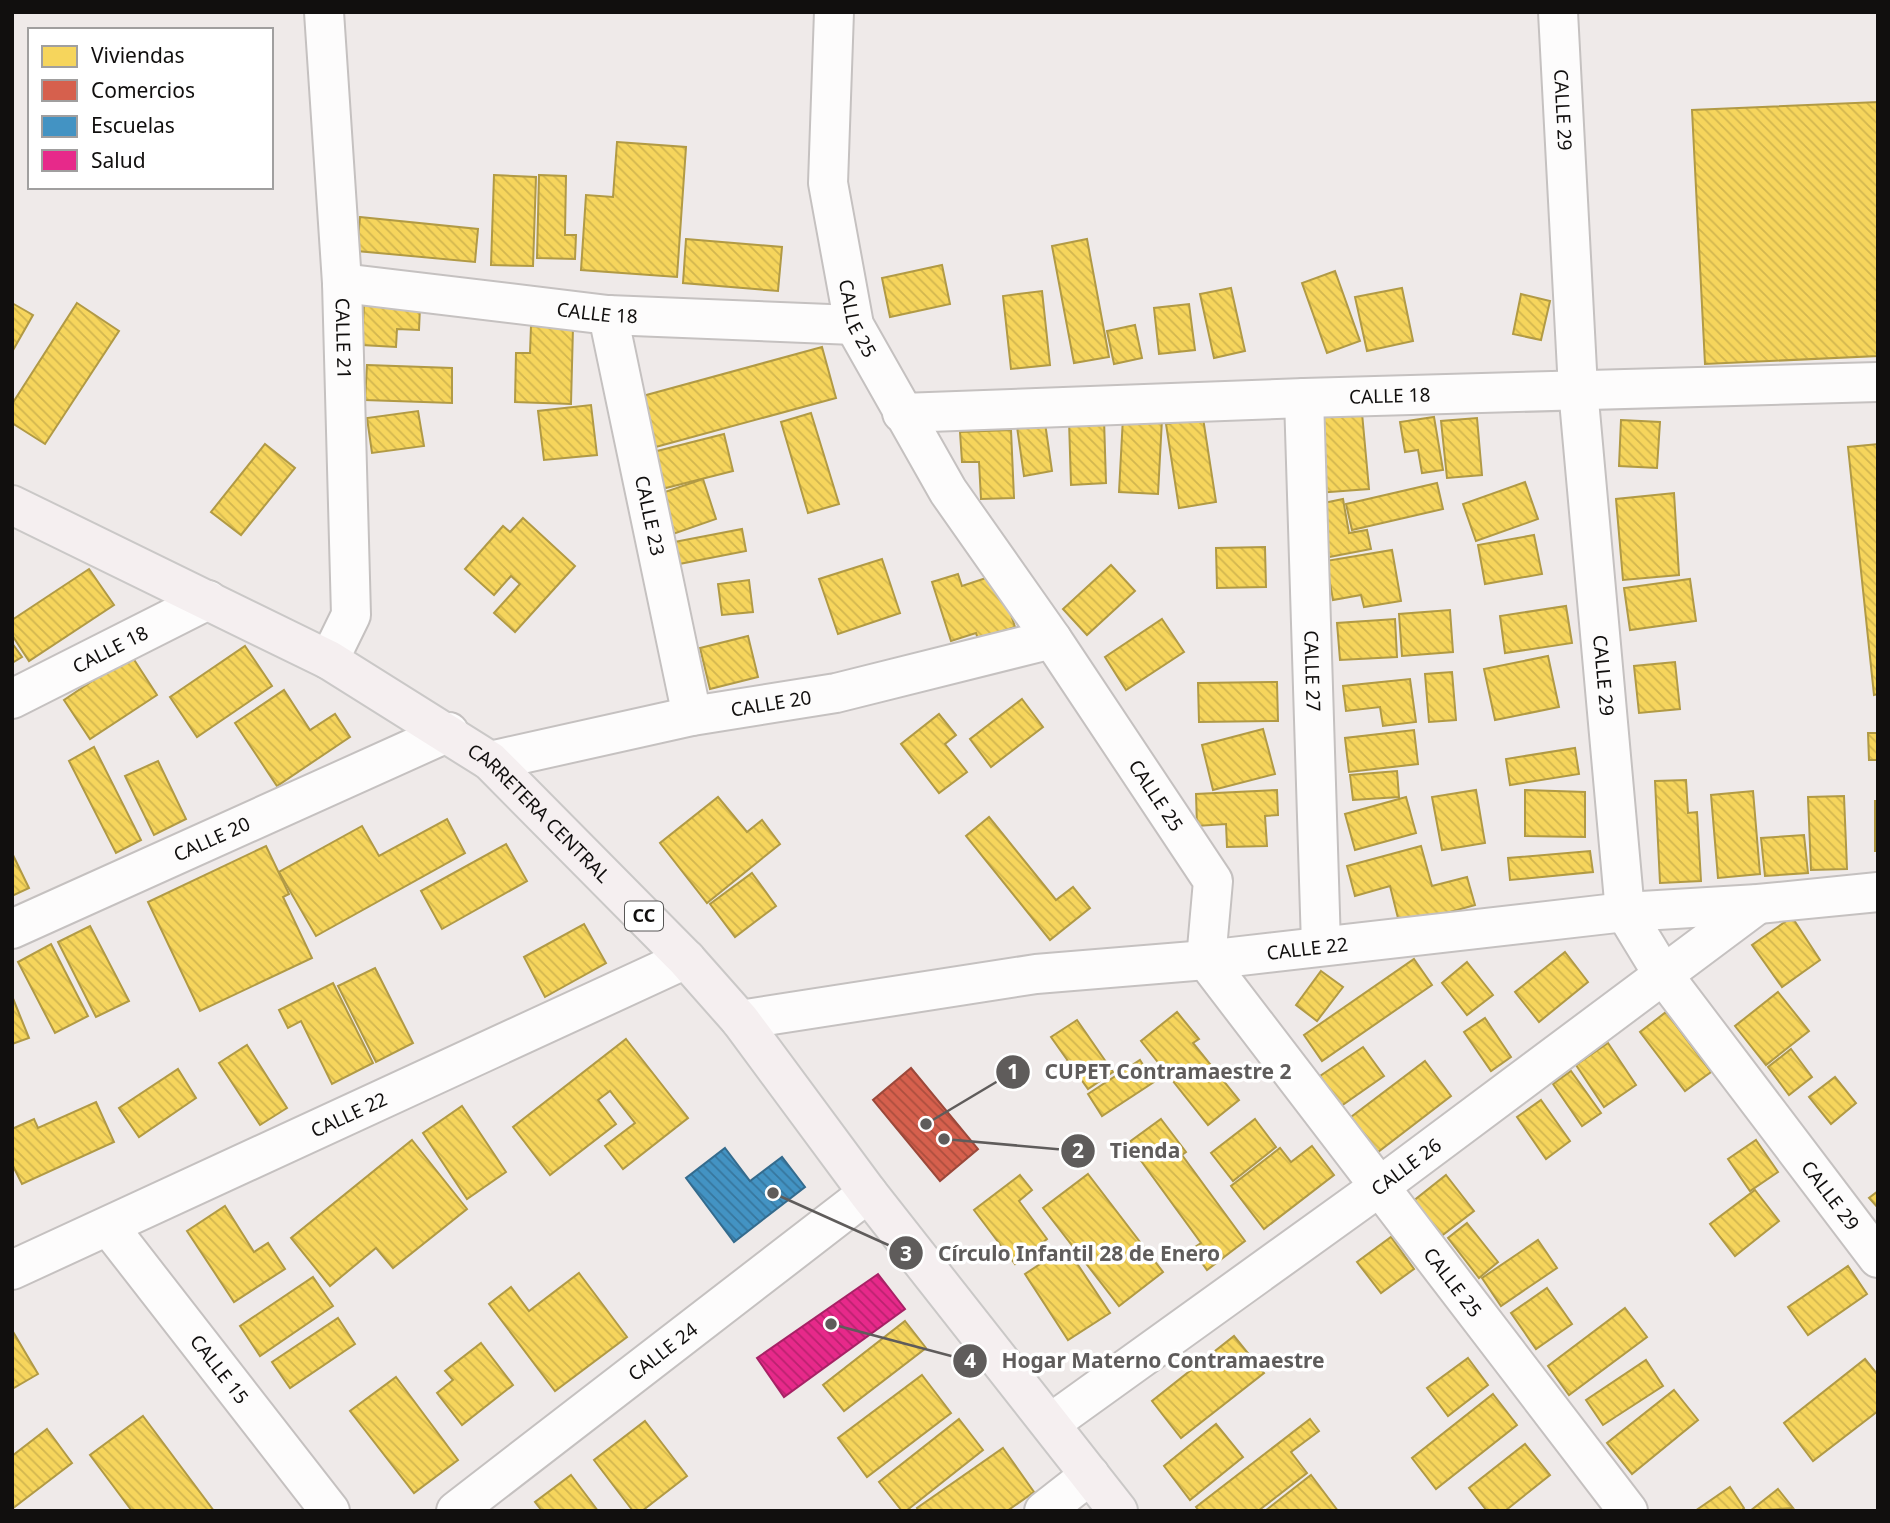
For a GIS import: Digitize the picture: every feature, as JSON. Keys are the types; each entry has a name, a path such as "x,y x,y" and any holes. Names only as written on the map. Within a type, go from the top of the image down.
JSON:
{"highway":[{"name":"CARRETERA CENTRAL","path":"12,505 330,660 449,732 490,761 686,959 740,1020 868,1192 1118,1511"}],"street":[{"name":"CALLE 21","path":"324,12 342,283 351,615 330,660"},
{"name":"CALLE 25","path":"834,12 828,183 854,326 948,491 1052,639 1213,881 1206,960 1629,1511"},
{"name":"CALLE 29","path":"1558,12 1578,389 1625,912 1664,976 1878,1258"},
{"name":"CALLE 18","path":"342,283 608,316 854,326"},
{"name":"CALLE 23","path":"608,316 692,716"},
{"name":"CALLE 18","path":"902,413 1578,389 1878,382"},
{"name":"CALLE 27","path":"1304,398 1321,945"},
{"name":"CALLE 18","path":"12,699 208,600"},
{"name":"CALLE 20","path":"490,761 692,716 836,693 1052,639"},
{"name":"CALLE 20","path":"12,929 449,732"},
{"name":"CALLE 22","path":"740,1020 1036,974 1206,960 1625,912 1871,901"},
{"name":"CALLE 26","path":"1051,1423 1379,1187 1758,904"},
{"name":"CALLE 22","path":"12,1270 686,959"},
{"name":"CALLE 24","path":"456,1511 868,1192"},
{"name":"CALLE 15","path":"109,1227 330,1511"},
{"path":"1044,1511 1090,1475"}],"building: Viviendas":[{"path":"1878,102 1878,356 1705,364 1692,110"},
{"path":"617,142 686,147 677,277 581,270 586,195 613,197"},
{"path":"494,175 536,177 533,266 491,265"},
{"path":"539,175 566,176 565,235 576,235 575,259 537,258"},
{"path":"360,217 478,229 475,262 357,251"},
{"path":"686,239 782,247 778,291 683,283"},
{"path":"1087,239 1109,357 1074,363 1052,246"},
{"path":"942,265 950,304 890,317 882,278"},
{"path":"1335,271 1360,341 1327,353 1302,283"},
{"path":"1231,288 1245,351 1214,358 1200,294"},
{"path":"1402,288 1413,341 1367,351 1355,297"},
{"path":"1042,291 1050,365 1011,369 1003,296"},
{"path":"1521,294 1550,301 1541,340 1513,334"},
{"path":"12,303 33,315 12,352"},
{"path":"77,303 119,331 45,444 12,423 12,404"},
{"path":"364,304 420,307 419,330 397,329 396,347 362,345"},
{"path":"1189,304 1195,350 1159,354 1154,308"},
{"path":"1135,325 1142,358 1114,364 1107,331"},
{"path":"531,326 573,327 571,404 515,402 516,353 530,353"},
{"path":"822,347 836,398 652,448 639,397"},
{"path":"367,365 452,368 452,403 365,400"},
{"path":"591,405 597,455 544,460 538,411"},
{"path":"418,411 424,446 372,453 367,418"},
{"path":"811,413 839,504 808,513 781,422"},
{"path":"1362,413 1369,489 1317,493 1310,418"},
{"path":"1123,417 1162,419 1158,494 1119,492"},
{"path":"1434,417 1443,470 1422,473 1418,450 1405,452 1400,422"},
{"path":"1203,418 1216,502 1179,508 1166,424"},
{"path":"1477,418 1482,475 1447,478 1441,421"},
{"path":"1104,419 1106,483 1071,485 1069,421"},
{"path":"1621,420 1660,422 1657,468 1619,466"},
{"path":"1045,423 1052,471 1024,476 1017,427"},
{"path":"1011,430 1014,498 981,499 979,462 962,462 960,432"},
{"path":"724,434 733,471 662,489 653,452"},
{"path":"265,444 295,468 241,535 211,512"},
{"path":"1878,444 1878,694 1874,695 1848,447"},
{"path":"703,479 716,519 670,535 656,495"},
{"path":"1525,482 1538,519 1476,541 1463,504"},
{"path":"1437,483 1443,509 1352,530 1346,504"},
{"path":"1674,493 1679,575 1623,580 1616,499"},
{"path":"1343,499 1349,533 1367,530 1371,549 1324,558 1314,505"},
{"path":"523,518 575,566 515,632 494,613 520,584 511,576 494,595 465,569 503,526 510,532"},
{"path":"742,529 746,551 674,565 669,543"},
{"path":"1534,535 1542,574 1485,584 1478,545"},
{"path":"1265,547 1266,587 1217,588 1216,548"},
{"path":"1392,550 1401,601 1364,607 1361,595 1333,600 1326,561"},
{"path":"882,559 900,613 838,634 819,579"},
{"path":"1111,565 1135,591 1087,635 1063,609"},
{"path":"89,569 114,605 29,661 12,635 12,620"},
{"path":"958,574 962,586 998,574 1015,627 978,639 976,633 951,641 932,582"},
{"path":"1690,579 1696,621 1630,630 1624,588"},
{"path":"749,580 753,612 722,615 718,584"},
{"path":"1566,606 1572,643 1505,653 1500,616"},
{"path":"1450,610 1453,652 1402,656 1399,614"},
{"path":"1162,619 1184,652 1126,690 1105,657"},
{"path":"1395,619 1397,657 1340,660 1337,623"},
{"path":"748,636 758,677 710,689 700,648"},
{"path":"12,643 22,657 12,663"},
{"path":"245,646 272,686 197,737 170,697"},
{"path":"131,655 157,695 90,739 64,700"},
{"path":"1548,656 1559,707 1495,720 1484,669"},
{"path":"1675,662 1680,709 1639,713 1634,666"},
{"path":"1452,672 1456,720 1429,722 1425,674"},
{"path":"1410,679 1416,722 1383,726 1380,707 1346,711 1343,686"},
{"path":"1277,682 1278,721 1199,722 1198,683"},
{"path":"284,690 310,730 335,714 350,737 277,786 235,723"},
{"path":"1022,699 1043,727 991,767 970,739"},
{"path":"939,714 956,735 945,744 967,772 939,793 901,744"},
{"path":"1263,729 1275,774 1213,790 1202,745"},
{"path":"1414,730 1418,764 1349,772 1345,738"},
{"path":"1868,733 1878,733 1878,760 1869,760"},
{"path":"94,747 141,840 116,853 69,761"},
{"path":"1575,748 1579,774 1510,785 1506,759"},
{"path":"158,761 186,819 154,835 125,776"},
{"path":"1397,771 1399,797 1353,800 1350,775"},
{"path":"1686,780 1688,813 1697,812 1701,881 1660,883 1655,781"},
{"path":"1277,790 1278,815 1265,816 1267,846 1227,847 1226,824 1197,826 1196,794"},
{"path":"1476,790 1485,843 1442,850 1432,797"},
{"path":"1525,790 1585,792 1585,837 1525,836"},
{"path":"1753,791 1760,874 1718,878 1711,795"},
{"path":"1844,796 1847,869 1811,870 1808,797"},
{"path":"718,797 747,832 762,820 780,844 707,903 660,843"},
{"path":"1406,797 1416,833 1355,850 1345,814"},
{"path":"1875,801 1878,801 1878,851 1875,851"},
{"path":"989,817 1056,900 1073,887 1090,908 1050,940 966,836"},
{"path":"447,819 465,853 316,936 279,872 362,826 379,856"},
{"path":"1804,835 1808,873 1765,876 1761,838"},
{"path":"506,844 527,881 442,929 421,891"},
{"path":"266,846 289,894 283,897 312,958 200,1011 148,902"},
{"path":"1421,846 1432,886 1467,877 1475,905 1400,926 1390,886 1355,896 1347,866"},
{"path":"1590,851 1593,872 1510,880 1508,858"},
{"path":"12,853 29,888 12,896"},
{"path":"752,873 776,906 735,937 710,904"},
{"path":"1792,917 1820,960 1782,987 1752,945"},
{"path":"584,924 606,963 545,997 524,957"},
{"path":"90,926 129,1001 96,1017 58,942"},
{"path":"51,944 88,1016 55,1033 18,962"},
{"path":"1565,952 1588,982 1539,1022 1515,992"},
{"path":"1414,959 1432,985 1322,1061 1304,1035"},
{"path":"1467,962 1493,995 1467,1015 1442,983"},
{"path":"375,968 413,1043 376,1062 338,986"},
{"path":"1321,971 1343,987 1317,1021 1296,1005"},
{"path":"333,983 373,1063 332,1084 301,1021 288,1028 279,1010"},
{"path":"1778,992 1809,1031 1766,1065 1735,1026"},
{"path":"12,996 29,1038 12,1044"},
{"path":"1177,1012 1199,1039 1193,1043 1239,1100 1208,1125 1141,1041"},
{"path":"1666,1012 1711,1072 1685,1091 1640,1032"},
{"path":"1485,1018 1511,1057 1491,1071 1464,1032"},
{"path":"1077,1020 1113,1072 1088,1089 1051,1037"},
{"path":"626,1039 688,1118 623,1169 605,1146 635,1123 610,1091 598,1100 616,1124 550,1175 513,1127"},
{"path":"1608,1043 1636,1085 1604,1107 1576,1065"},
{"path":"247,1045 287,1108 260,1125 219,1063"},
{"path":"1363,1047 1384,1076 1341,1106 1320,1076"},
{"path":"1791,1049 1812,1077 1789,1095 1768,1067"},
{"path":"1140,1060 1154,1082 1102,1116 1088,1094"},
{"path":"1425,1061 1451,1096 1378,1152 1351,1117"},
{"path":"178,1069 196,1098 139,1137 119,1108"},
{"path":"1571,1071 1601,1113 1582,1126 1553,1084"},
{"path":"1835,1077 1856,1103 1831,1124 1809,1097"},
{"path":"1541,1100 1570,1141 1546,1159 1517,1117"},
{"path":"96,1102 114,1142 22,1184 12,1164 12,1129 34,1119 38,1128"},
{"path":"462,1106 506,1172 467,1199 423,1133"},
{"path":"1161,1119 1186,1152 1182,1155 1245,1241 1207,1270 1192,1249 1201,1243 1128,1143"},
{"path":"1255,1119 1276,1147 1233,1181 1211,1153"},
{"path":"412,1140 467,1209 393,1268 376,1248 330,1286 291,1238"},
{"path":"1756,1140 1778,1172 1750,1191 1728,1159"},
{"path":"1312,1146 1334,1175 1264,1229 1231,1186 1280,1148 1291,1162"},
{"path":"1088,1174 1163,1272 1119,1306 1043,1208"},
{"path":"1020,1175 1032,1190 1019,1201 1047,1239 1015,1264 974,1210"},
{"path":"1446,1175 1474,1211 1440,1237 1412,1202"},
{"path":"1755,1190 1779,1221 1735,1256 1710,1224"},
{"path":"1878,1191 1878,1208 1869,1198"},
{"path":"225,1206 254,1252 268,1243 285,1269 234,1302 187,1231"},
{"path":"1467,1223 1498,1262 1479,1278 1448,1238"},
{"path":"1391,1237 1414,1269 1381,1293 1357,1262"},
{"path":"1538,1240 1557,1268 1501,1306 1482,1278"},
{"path":"1066,1247 1110,1313 1068,1340 1025,1274"},
{"path":"1848,1266 1867,1294 1808,1335 1788,1307"},
{"path":"579,1273 627,1337 555,1391 489,1304 511,1287 529,1311"},
{"path":"313,1277 333,1306 260,1356 240,1326"},
{"path":"1547,1288 1572,1324 1536,1349 1511,1313"},
{"path":"1625,1308 1647,1337 1569,1395 1548,1366"},
{"path":"338,1318 355,1344 290,1388 272,1362"},
{"path":"905,1321 926,1348 844,1411 823,1385"},
{"path":"12,1330 38,1374 12,1389"},
{"path":"1234,1336 1264,1373 1181,1438 1152,1401"},
{"path":"481,1343 513,1385 462,1425 437,1393 453,1380 445,1371"},
{"path":"1468,1358 1488,1385 1448,1416 1427,1388"},
{"path":"1865,1359 1878,1375 1878,1411 1813,1461 1784,1423"},
{"path":"1646,1360 1663,1386 1603,1425 1586,1400"},
{"path":"922,1375 951,1413 867,1477 838,1438"},
{"path":"396,1377 458,1460 414,1493 350,1411"},
{"path":"1674,1390 1698,1420 1632,1474 1607,1443"},
{"path":"1493,1394 1517,1425 1436,1489 1412,1458"},
{"path":"143,1416 214,1511 132,1511 90,1455"},
{"path":"959,1419 983,1450 906,1511 902,1511 879,1482"},
{"path":"1310,1419 1319,1431 1291,1452 1307,1473 1258,1511 1199,1511 1196,1507"},
{"path":"645,1421 687,1476 642,1511 633,1511 594,1460"},
{"path":"1216,1424 1243,1457 1190,1500 1164,1466"},
{"path":"47,1429 72,1463 12,1509 12,1456"},
{"path":"1525,1444 1550,1475 1505,1511 1487,1511 1469,1488"},
{"path":"1003,1448 1034,1492 1007,1511 919,1511 917,1508"},
{"path":"571,1475 598,1511 542,1511 535,1502"},
{"path":"1311,1475 1338,1511 1265,1511"},
{"path":"1730,1487 1744,1508 1741,1511 1695,1511"},
{"path":"1778,1489 1793,1508 1750,1511"}],"building: Comercios":[{"path":"911,1068 978,1149 940,1181 873,1100"}],"building: Escuelas":[{"path":"725,1148 750,1181 782,1157 805,1187 734,1242 686,1178"}],"building: Salud":[{"path":"878,1274 905,1309 784,1397 757,1358"}],"place":[{"name":"CUPET Contramaestre 2","path":"926,1124"},
{"name":"Tienda","path":"944,1139"},
{"name":"Círculo Infantil 28 de Enero","path":"773,1193"},
{"name":"Hogar Materno Contramaestre","path":"831,1324"}]}
